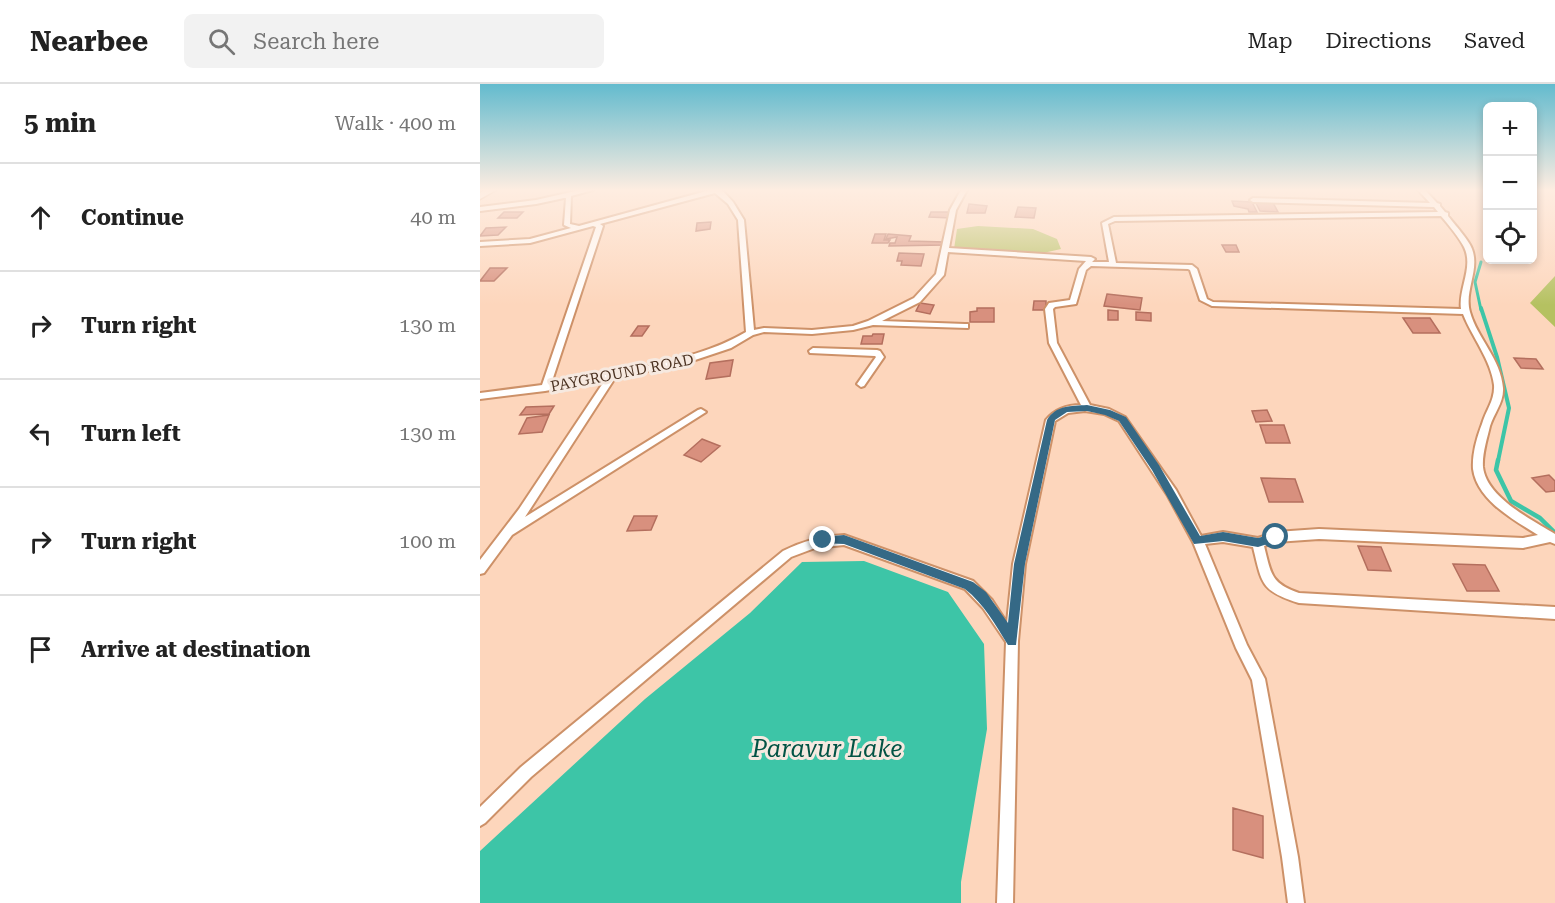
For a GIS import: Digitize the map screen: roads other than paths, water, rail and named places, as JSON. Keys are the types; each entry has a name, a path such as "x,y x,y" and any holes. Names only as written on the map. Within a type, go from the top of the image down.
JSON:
{"street":[{"path":"480,244 518,243 578,228"},
{"path":"545,388 594,250 599,228"},
{"path":"742,228 750,333"},
{"name":"PAYGROUND ROAD","path":"480,396 545,388 612,376 702,356 750,333 764,330 812,332 853,328 871,323 917,300 940,275 949,228"},
{"path":"1106,228 1113,264"},
{"path":"1455,228 1469,250 1467,279 1463,295 1466,312 1496,375 1498,397 1489,416 1478,466 1479,476 1484,486 1498,500 1527,523 1553,538"},
{"path":"945,250 1091,259 1085,267 1073,302 1052,305 1049,309 1053,343 1087,408"},
{"path":"1085,267 1096,264 1189,267 1193,269 1204,300 1212,304 1466,312"},
{"path":"871,323 965,326"},
{"path":"813,351 877,353 880,357 861,384"},
{"path":"480,569 507,534 612,376"},
{"path":"1005,903 1012,641 1019,564 1051,420 1055,414 1065,409 1087,408 1107,412 1122,419 1155,467 1198,541 1242,648 1258,679 1296,903"},
{"path":"507,534 700,412"},
{"path":"1198,541 1223,537 1258,543 1276,537 1319,534 1523,543 1553,538"},
{"path":"480,818 526,772 787,554 803,546 823,540 844,540 969,585 995,612 1012,641"},
{"path":"1258,543 1269,585 1276,591 1299,598 1555,613"}],"water":[{"name":"Paravur Lake","path":"864,561 948,592 984,644 987,729 961,882 961,903 480,903 480,851 645,699 750,613 802,562"}],"waterway":[{"path":"1481,262 1475,282 1481,310"},
{"path":"1481,308 1497,357 1509,408 1498,461"},
{"path":"1498,460 1496,470 1511,501 1540,518 1555,533"}]}
